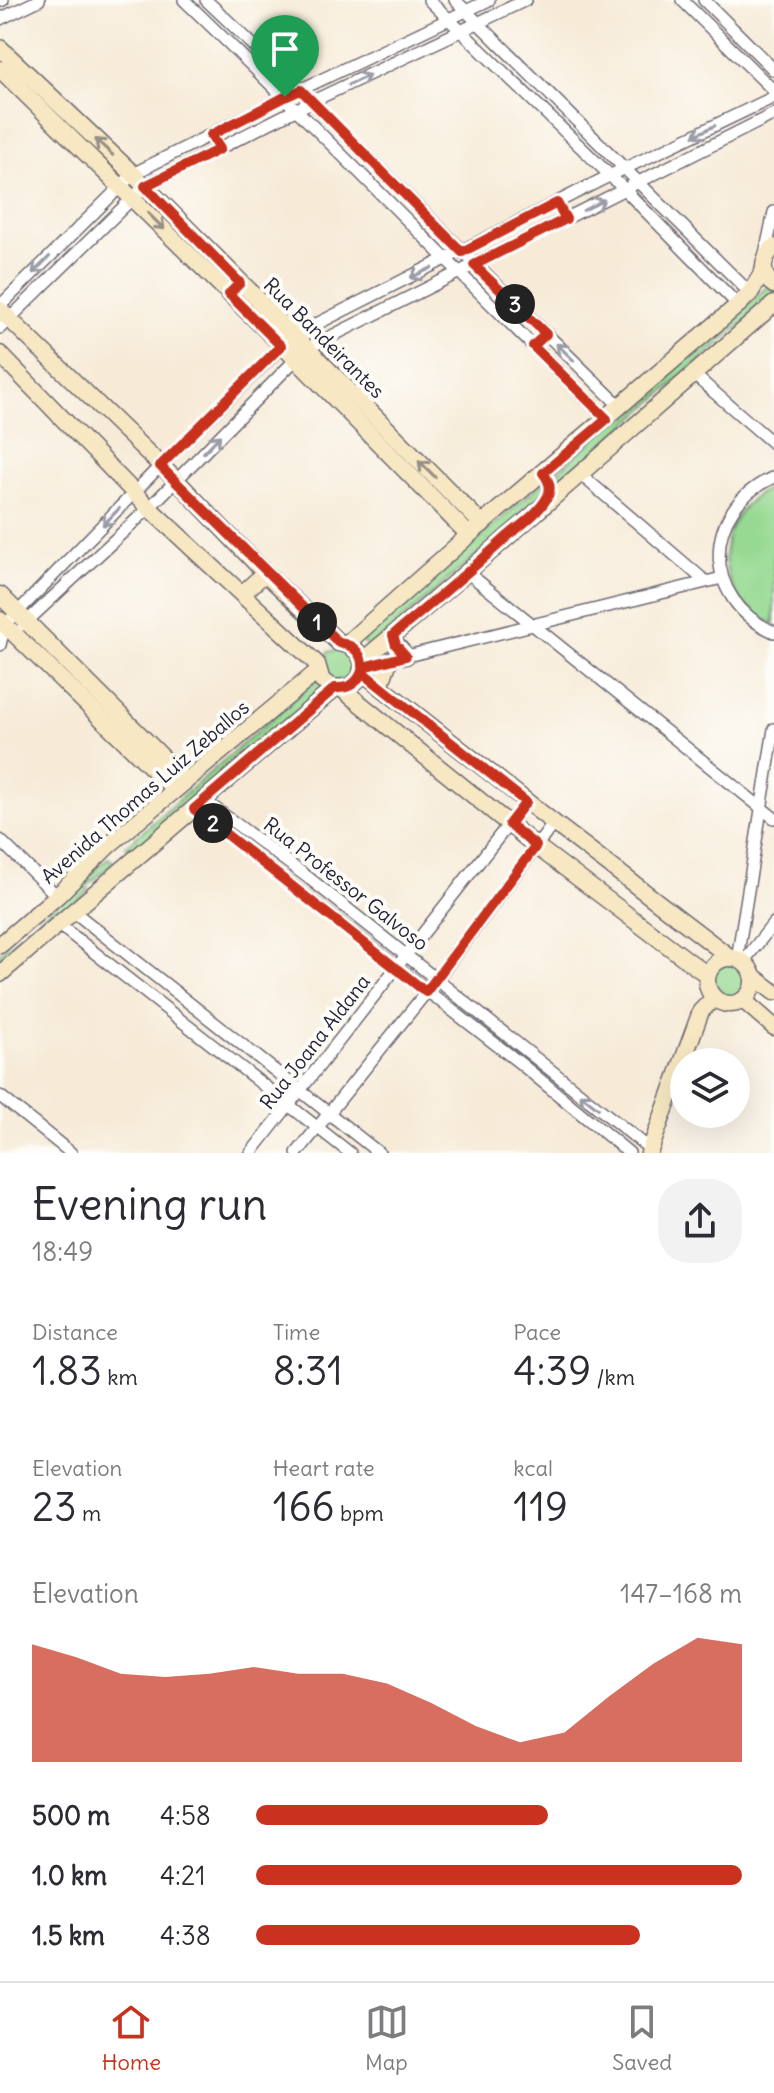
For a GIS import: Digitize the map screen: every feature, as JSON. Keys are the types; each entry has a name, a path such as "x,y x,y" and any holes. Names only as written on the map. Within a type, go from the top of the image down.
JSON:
{"street":[{"path":"0,19 39,0"},
{"path":"184,0 607,419"},
{"path":"206,0 313,101 474,265 621,407"},
{"path":"429,0 662,229 744,299"},
{"path":"455,0 675,218 744,299"},
{"path":"2,316 62,244 133,186 211,135 489,0"},
{"path":"2,316 73,257 133,186 220,149 313,101 526,0"},
{"path":"682,0 774,91"},
{"path":"704,0 774,70"},
{"path":"706,23 717,14"},
{"path":"212,27 223,16"},
{"path":"398,44 405,58"},
{"name":"Rua Bandeirantes","path":"0,48 25,83 133,186 475,529"},
{"name":"Rua Bandeirantes","path":"0,69 25,83"},
{"path":"23,617 134,493 287,341 609,176 774,97"},
{"path":"546,116 559,104"},
{"path":"743,112 751,126"},
{"path":"94,700 4,633 149,508 300,354 774,114"},
{"path":"211,135 220,149"},
{"path":"680,142 688,157"},
{"path":"372,185 386,175"},
{"path":"557,203 566,219"},
{"name":"Avenida Thomas Luiz Zeballos","path":"0,945 57,896 109,845 317,667 325,649 343,644 744,299 769,266 774,212"},
{"path":"662,229 675,218"},
{"path":"62,244 73,257"},
{"name":"Avenida Thomas Luiz Zeballos","path":"0,974 103,884 338,689 355,683 363,667 393,635 774,304"},
{"path":"352,307 360,322"},
{"path":"2,316 176,480 265,573 343,644 355,649 363,667 380,686 774,992"},
{"path":"533,346 546,334"},
{"path":"0,354 149,508 317,667 322,681 338,689 536,846 707,975"},
{"path":"693,374 774,444"},
{"path":"538,509 550,489 550,483 543,473"},
{"path":"579,473 705,581"},
{"path":"774,477 757,485 743,497 728,518 720,543 722,578 728,592 747,616 774,632"},
{"path":"242,594 265,573"},
{"path":"468,573 774,818"},
{"path":"363,667 722,578"},
{"path":"0,595 23,617 94,700 180,784"},
{"path":"393,635 396,645 406,656"},
{"path":"380,686 389,661"},
{"path":"741,964 714,964 707,975 708,987 714,998 725,1004 743,1000 751,992 741,964 774,729"},
{"name":"Rua Joana Aldana","path":"251,1153 526,802"},
{"name":"Rua Professor Galvoso","path":"199,805 310,879 650,1151"},
{"name":"Rua Professor Galvoso","path":"199,805 300,891 629,1153"},
{"path":"297,1153 436,980 554,823"},
{"path":"0,840 57,896"},
{"path":"103,884 117,862 109,845"},
{"path":"300,891 310,879"},
{"path":"73,911 379,1153"},
{"path":"741,964 774,923"},
{"path":"58,924 350,1153"},
{"path":"130,978 139,966"},
{"path":"650,1151 701,1011 714,998"},
{"path":"743,1000 774,1027"},
{"path":"521,1064 529,1054"},
{"path":"0,1096 71,1153"}],"green space":[{"path":"768,286 774,289 774,296 564,479 558,471"},
{"path":"542,483 548,487 521,512 519,518 369,649 362,641"},
{"path":"774,485 774,624 752,611 737,595 728,576 725,555 728,535 738,515 753,498"},
{"path":"339,649 354,657 356,669 351,679 329,681 322,661 328,652"},
{"path":"317,679 323,687 132,853 126,846"},
{"path":"108,858 114,862 88,885 88,891 0,967 0,953"},
{"path":"730,963 743,968 748,981 743,994 730,999 717,994 712,981 717,968"}],"route":[{"path":"285,97 211,135 220,149 145,186 240,283 229,294 281,346 160,466 339,643 355,649 362,659 363,667 362,672 526,802 509,824 536,846 426,992 194,809 335,688 345,688 355,683 363,667 406,656 396,645 393,635 538,509 550,489 548,478 543,473 607,419 533,346 546,334 474,265 566,219 557,203 462,252 301,90 285,97"}]}
